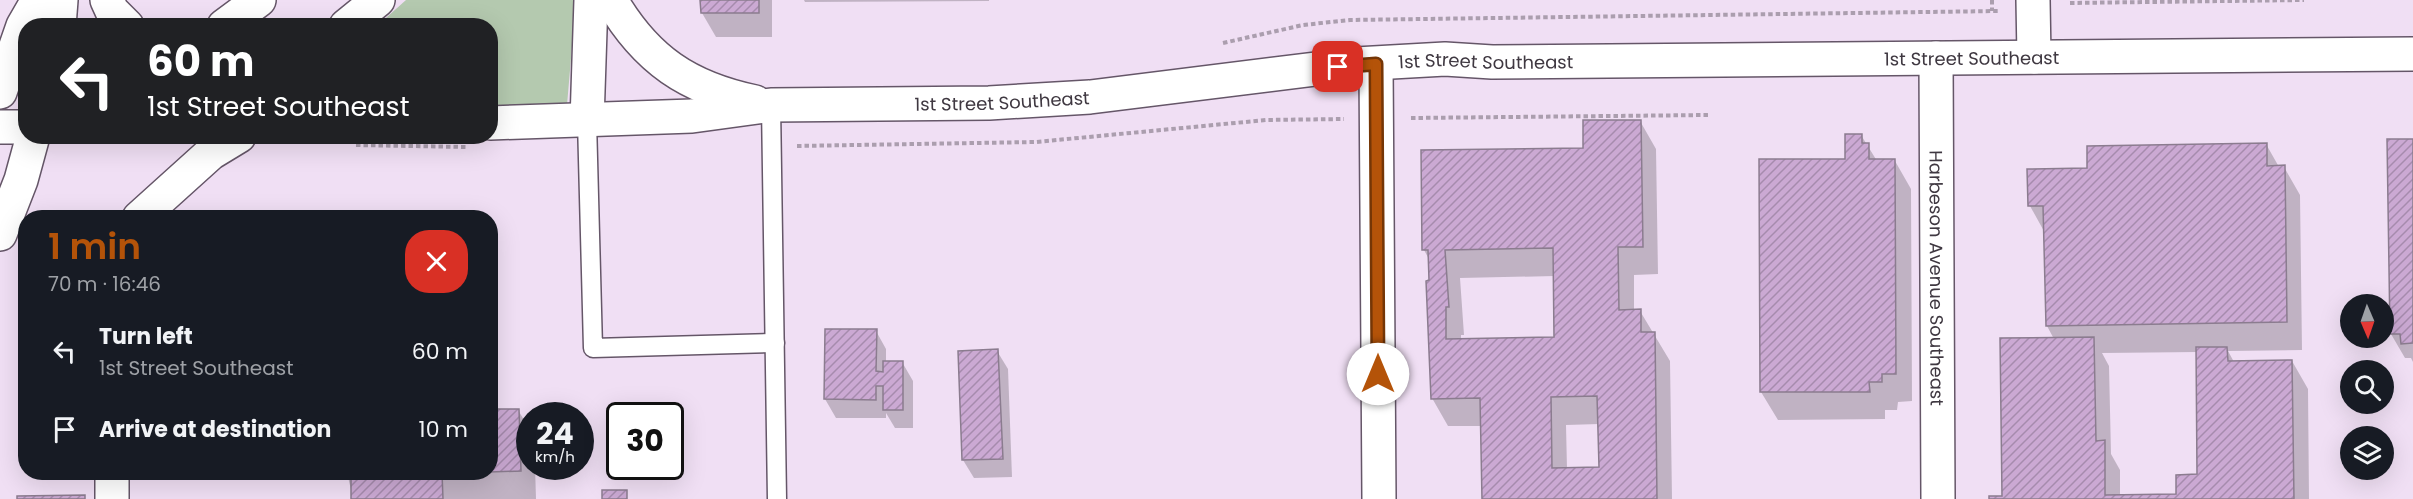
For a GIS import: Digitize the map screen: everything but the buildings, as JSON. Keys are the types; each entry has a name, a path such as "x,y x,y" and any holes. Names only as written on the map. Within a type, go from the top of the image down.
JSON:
{"main road":[{"path":"28,18 38,0"},
{"path":"60,18 61,0"},
{"path":"107,0 112,11 119,18"},
{"path":"235,18 259,0"},
{"path":"356,18 378,0"},
{"path":"586,121 591,0"},
{"path":"611,0 657,58 694,85 732,97 771,105"},
{"path":"2033,5 2034,57"},
{"path":"10,85 18,49"},
{"name":"1st Street Southeast","path":"498,123 692,116 771,105 977,103 1090,97 1376,64 1445,59 1492,62 2413,54"},
{"name":"Harbeson Avenue Southeast","path":"1936,58 1938,499"},
{"path":"1376,64 1380,499"},
{"path":"0,127 18,127"},
{"path":"0,234 21,180 31,144"},
{"path":"148,210 211,153 226,144"},
{"path":"112,480 112,499"}],"lane":[{"path":"771,105 777,499"},
{"path":"586,121 593,348 775,343"}],"path":[{"path":"1992,0 1992,11"},
{"path":"1219,44 1303,25 1350,20 1992,11 2033,5 2061,9 2070,2 2304,0"}],"green space":[{"path":"406,0 576,0 567,105 498,110 498,18 386,18"}],"route":[{"path":"1338,67 1376,64 1378,374"}]}
